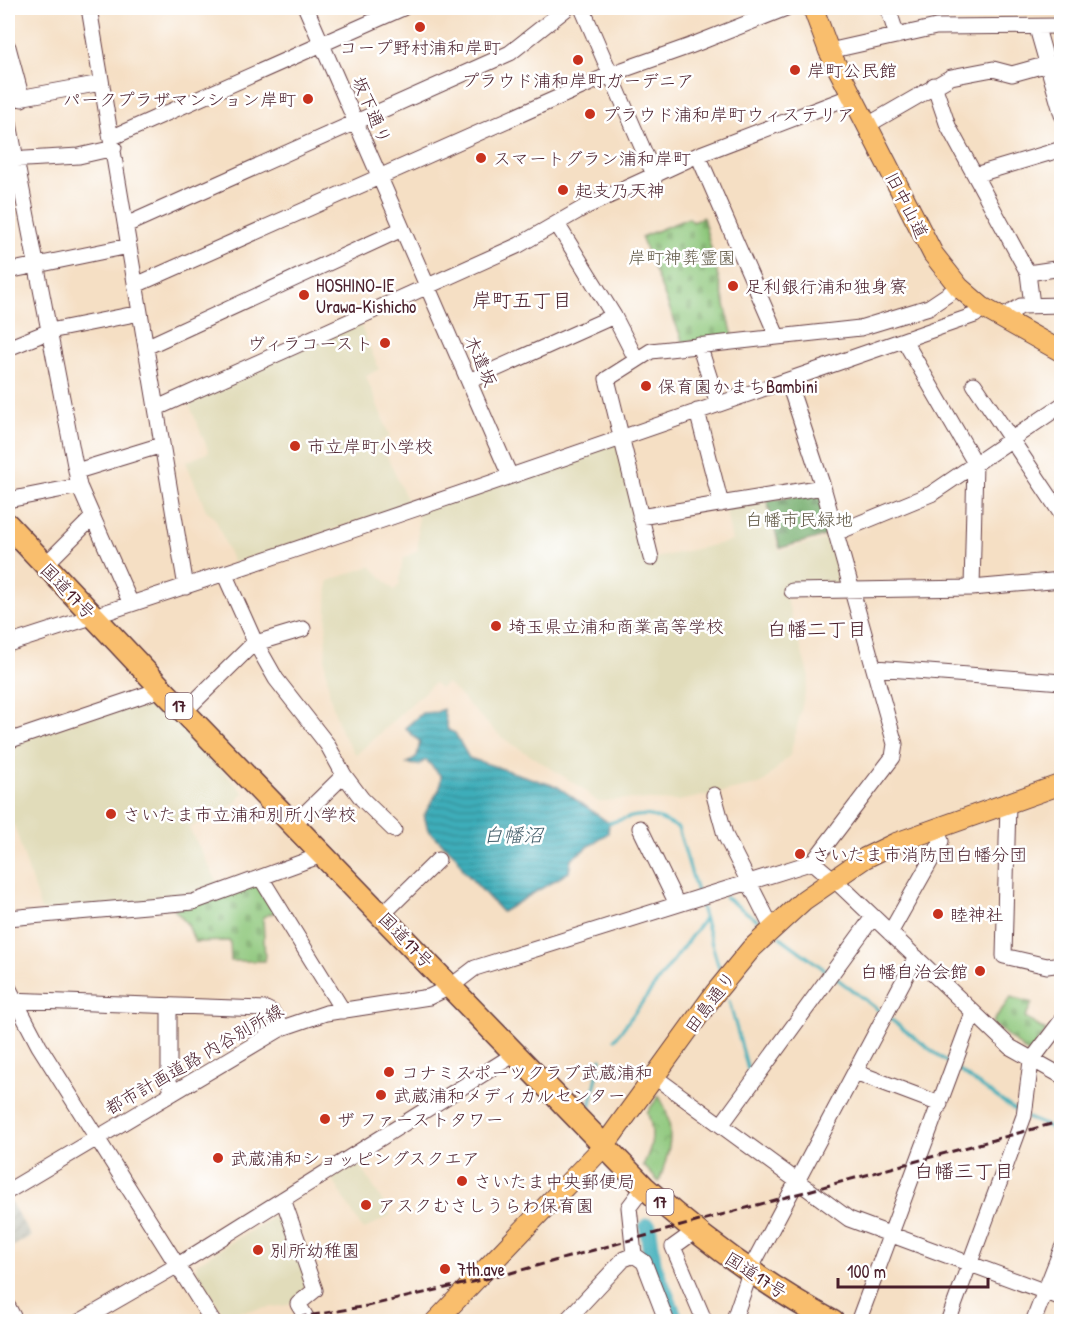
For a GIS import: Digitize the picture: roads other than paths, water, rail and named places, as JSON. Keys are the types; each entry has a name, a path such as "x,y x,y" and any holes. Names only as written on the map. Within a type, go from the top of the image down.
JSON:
{"highway":[{"name":"国道17号","path":"8,525 44,566 162,689 644,1187 694,1232 751,1274 833,1322"}],"main road":[{"name":"旧中山道","path":"813,8 829,51 933,255 959,287 982,307 1062,352"},
{"name":"田島通り","path":"435,1322 604,1146 715,993 772,928 834,879 865,858 935,827 1062,784"}],"street":[{"path":"89,8 186,586"},
{"name":"坂下通り","path":"306,8 402,229"},
{"path":"11,160 79,156 403,8"},
{"path":"126,225 510,53 567,8"},
{"path":"582,8 655,177"},
{"path":"136,285 610,74 690,46 786,8"},
{"path":"888,8 897,36"},
{"path":"829,51 936,27 1062,26"},
{"path":"1036,28 1062,115"},
{"path":"8,47 15,99 101,83"},
{"path":"866,126 951,77 993,69 1012,74 1048,64"},
{"path":"934,85 948,126 1028,273 1032,305"},
{"path":"157,408 519,245 585,207 655,177 698,155 852,96"},
{"path":"8,118 11,160 36,263 78,478 131,604"},
{"path":"975,175 1062,148"},
{"path":"698,155 777,336"},
{"path":"557,224 614,316 636,359"},
{"path":"146,347 402,229"},
{"name":"木遣坂","path":"402,229 510,476"},
{"path":"8,271 36,263 129,246"},
{"path":"1028,273 1062,268"},
{"path":"651,558 620,437 608,379 651,351 860,327 929,307 959,287"},
{"path":"1001,318 1021,306 1062,305"},
{"path":"8,644 186,586 788,381 975,315 982,307"},
{"path":"8,348 50,331 141,313"},
{"path":"468,381 614,316"},
{"path":"904,340 975,463 972,588"},
{"path":"699,345 718,404"},
{"path":"788,381 823,487 895,744 893,757 813,862 834,879 1010,1047 1062,1076"},
{"path":"974,384 1062,515"},
{"path":"836,533 931,494 1062,405"},
{"path":"697,411 721,504"},
{"path":"8,500 78,478 162,445"},
{"path":"640,517 823,487"},
{"path":"44,566 93,518"},
{"path":"224,573 256,643 276,679 327,744 344,775 362,798 394,830"},
{"path":"792,591 972,588 1062,580"},
{"path":"185,711 256,643 303,629"},
{"path":"875,668 1062,682"},
{"path":"8,741 162,689"},
{"path":"293,825 344,775"},
{"path":"714,795 725,835 772,928"},
{"path":"1008,803 1004,956 1047,966 1062,964"},
{"path":"890,933 939,846 941,841 935,827"},
{"path":"640,828 677,904"},
{"path":"8,918 193,902 322,855"},
{"path":"382,915 438,860"},
{"name":"都市計画道路 内谷別所線","path":"8,1191 282,1028 312,1017 405,1003 429,997 450,987 476,968 813,862"},
{"path":"261,878 343,1011"},
{"path":"722,1124 873,917"},
{"path":"733,1322 753,1264 916,957"},
{"path":"10,995 169,1006 266,1009 272,1012 282,1028"},
{"path":"10,995 39,1046 213,1322"},
{"path":"169,1006 169,1081 172,1092"},
{"path":"858,1322 973,1013"},
{"path":"948,1322 1024,1116 1033,1059 1062,1020"},
{"path":"79,1322 178,1265 515,1054"},
{"path":"855,1072 940,1104"},
{"path":"655,1077 722,1124 849,1220 1062,1298"},
{"path":"634,1256 629,1207 644,1187"},
{"path":"283,1199 315,1290 298,1304 309,1322"},
{"path":"694,1232 673,1247 705,1322"},
{"path":"1034,1322 1062,1248"},
{"path":"565,1322 624,1259 634,1256 644,1262 667,1322"},
{"path":"8,1307 16,1322"}],"water":[{"name":"白幡沼","path":"443,709 448,730 455,733 469,758 558,787 609,823 608,833 571,859 569,872 502,912 464,871 456,856 428,830 424,815 440,788 441,776 426,760 419,765 407,764 417,756 420,742 405,728 422,713 437,712"}],"waterway":[{"path":"609,823 645,815 659,818 678,828 697,892"},
{"path":"725,897 757,920"},
{"path":"700,903 719,968"},
{"path":"615,1039 704,919"},
{"path":"780,937 828,972"},
{"path":"836,978 881,1012"},
{"path":"729,1001 749,1073"},
{"path":"889,1018 948,1063"},
{"path":"590,1107 601,1059"},
{"path":"958,1070 1019,1113"},
{"path":"1027,1118 1062,1132"},
{"path":"648,1227 653,1265 676,1322"}],"railway":[{"path":"271,1322 367,1306 507,1274 1062,1121"}],"place":[{"name":"コープ野村浦和岸町","path":"420,27"},
{"name":"プラウド浦和岸町ガーデニア","path":"578,60"},
{"name":"岸町公民館","path":"795,70"},
{"name":"パークプラザマンション岸町","path":"308,99"},
{"name":"プラウド浦和岸町ウィステリア","path":"590,114"},
{"name":"スマートグラン浦和岸町","path":"481,158"},
{"name":"起支乃天神","path":"563,190"},
{"name":"足利銀行浦和独身寮","path":"733,286"},
{"name":"HOSHINO-IE Urawa-Kishicho","path":"304,295"},
{"name":"ヴィラコースト","path":"385,343"},
{"name":"保育園かまちBambini","path":"646,386"},
{"name":"市立岸町小学校","path":"295,446"},
{"name":"埼玉県立浦和商業高等学校","path":"496,626"},
{"name":"さいたま市立浦和別所小学校","path":"111,814"},
{"name":"さいたま市消防団白幡分団","path":"800,854"},
{"name":"睦神社","path":"938,914"},
{"name":"白幡自治会館","path":"980,971"},
{"name":"コナミスポーツクラブ武蔵浦和","path":"389,1072"},
{"name":"武蔵浦和メディカルセンター","path":"381,1095"},
{"name":"ザ ファーストタワー","path":"325,1119"},
{"name":"武蔵浦和ショッピングスクエア","path":"218,1158"},
{"name":"さいたま中央郵便局","path":"462,1181"},
{"name":"アスクむさしうらわ保育園","path":"366,1205"},
{"name":"別所幼稚園","path":"258,1250"},
{"name":"7th.ave","path":"445,1269"}],"district":[{"name":"岸町五丁目","path":"522,299"},
{"name":"白幡二丁目","path":"817,628"},
{"name":"白幡三丁目","path":"964,1170"}],"park label":[{"name":"岸町神葬霊園","path":"682,257"},
{"name":"白幡市民緑地","path":"799,519"}]}
